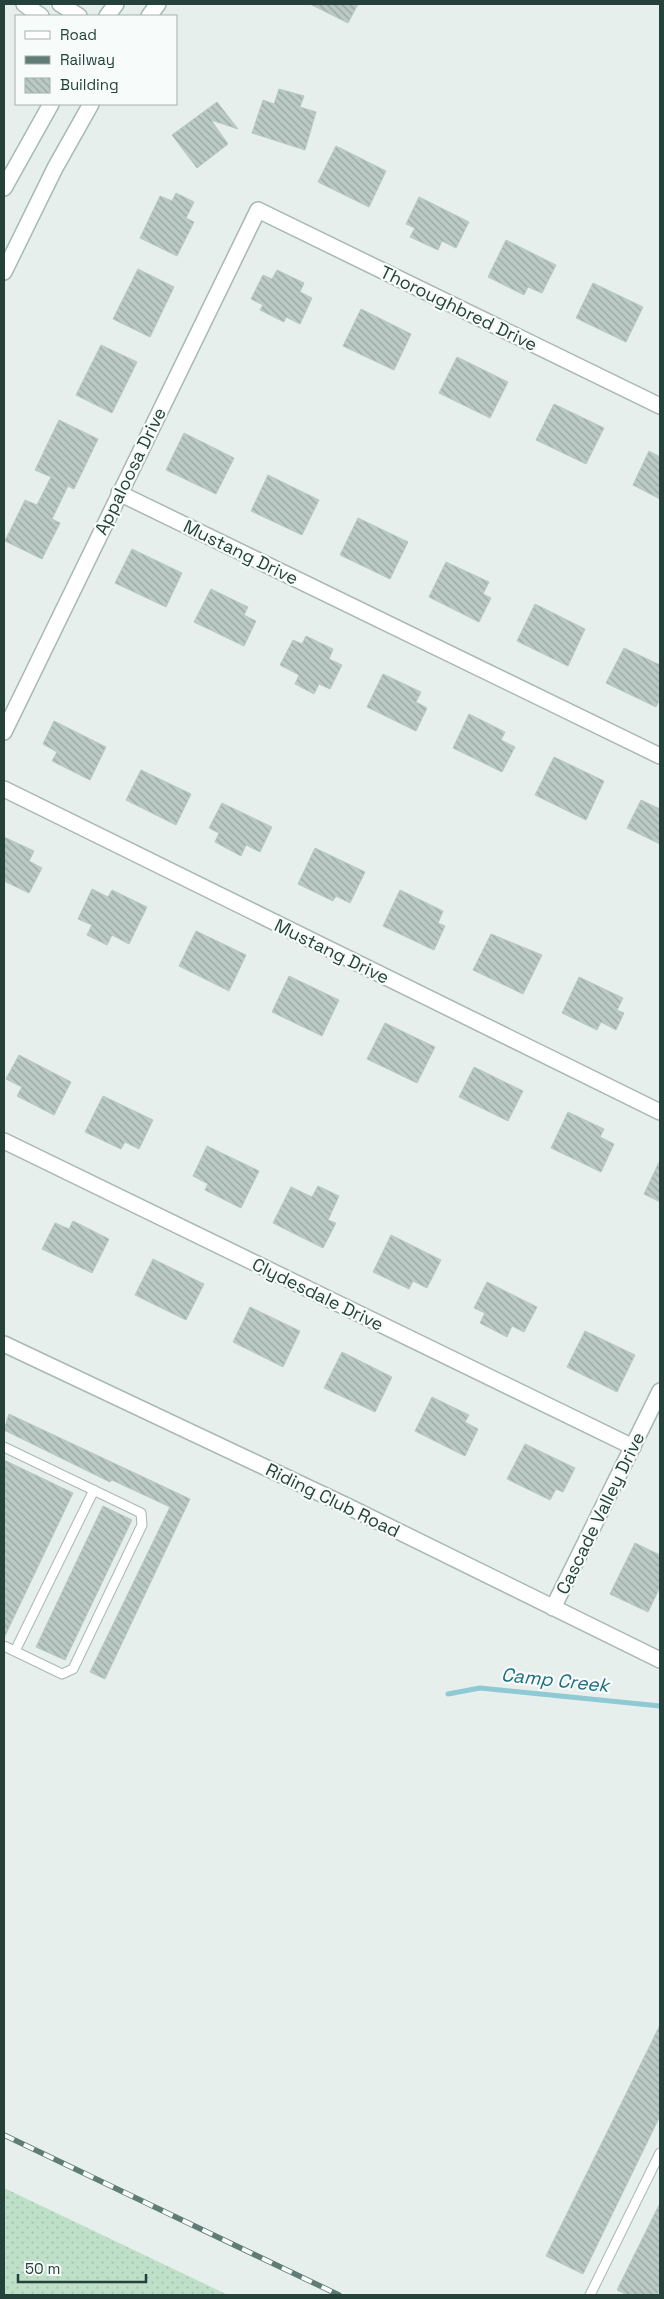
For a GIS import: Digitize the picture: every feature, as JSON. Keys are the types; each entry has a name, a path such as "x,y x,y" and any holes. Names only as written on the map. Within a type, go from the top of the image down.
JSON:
{"street":[{"path":"24,4 39,15"},
{"path":"60,4 77,15"},
{"path":"108,15 116,4"},
{"path":"150,15 158,4"},
{"path":"4,188 50,105"},
{"path":"4,272 55,168 90,105"},
{"name":"Thoroughbred Drive","path":"258,210 660,406"},
{"name":"Appaloosa Drive","path":"4,732 258,210"},
{"name":"Mustang Drive","path":"119,493 660,756"},
{"name":"Mustang Drive","path":"4,789 660,1112"},
{"name":"Clydesdale Drive","path":"4,1141 633,1447"},
{"name":"Riding Club Road","path":"4,1346 347,1506 660,1660"},
{"name":"Cascade Valley Drive","path":"553,1608 660,1391"}],"lane":[{"path":"4,1447 140,1513 142,1525 73,1669 62,1674 4,1646"},
{"path":"15,1651 94,1490"},
{"path":"590,2295 660,2153"}],"green space":[{"path":"4,2188 228,2295 4,2295"}],"building":[{"path":"310,4 358,4 348,23"},
{"path":"279,89 304,96 300,107 316,112 305,150 252,133 263,100 274,104"},
{"path":"217,102 238,129 211,120 228,144 197,168 172,135"},
{"path":"336,146 386,171 369,207 318,182"},
{"path":"176,193 194,202 186,218 194,222 177,256 140,238 160,196 172,201"},
{"path":"419,197 469,222 456,248 442,241 438,250 410,237 415,228 406,224"},
{"path":"506,240 556,265 542,293 528,287 524,295 488,277"},
{"path":"138,269 174,287 150,337 113,319"},
{"path":"277,270 304,283 300,292 312,298 300,324 286,317 284,322 260,310 263,305 251,299 263,275 272,279"},
{"path":"593,283 643,307 626,342 576,318"},
{"path":"361,309 411,334 394,370 343,346"},
{"path":"101,345 137,362 112,413 76,395"},
{"path":"457,357 508,382 490,418 439,393"},
{"path":"554,404 604,428 586,464 536,440"},
{"path":"59,420 98,439 74,489 68,486 52,519 60,523 42,559 5,541 25,500 37,505 51,477 35,470"},
{"path":"184,433 234,458 216,494 166,470"},
{"path":"649,451 660,457 660,499 633,485"},
{"path":"268,475 319,500 302,535 251,511"},
{"path":"358,518 408,542 390,579 340,555"},
{"path":"132,549 182,573 166,607 115,583"},
{"path":"446,562 489,582 483,594 491,598 479,622 429,597"},
{"path":"211,589 248,607 244,615 256,621 244,646 194,622"},
{"path":"535,604 585,629 568,666 517,641"},
{"path":"306,636 333,649 329,659 342,665 330,689 319,684 314,694 295,684 299,675 280,665 293,640 302,644"},
{"path":"624,648 660,665 660,699 656,707 606,683"},
{"path":"383,674 421,692 416,702 427,708 416,731 367,707"},
{"path":"469,714 505,732 501,740 515,747 502,772 453,748"},
{"path":"54,721 106,747 90,780 52,761 57,752 43,744"},
{"path":"554,757 604,781 586,820 535,795"},
{"path":"141,770 191,794 176,825 126,800"},
{"path":"641,800 660,809 660,844 627,828"},
{"path":"222,803 272,827 260,852 246,845 241,856 215,842 219,833 209,828"},
{"path":"4,837 34,851 29,861 42,868 29,893 4,881"},
{"path":"315,848 365,872 350,903 336,896 333,901 298,884"},
{"path":"92,889 108,897 112,890 147,907 129,944 112,935 107,945 87,935 92,925 78,919"},
{"path":"400,890 443,911 438,923 445,926 434,950 383,926"},
{"path":"196,931 246,955 229,991 179,966"},
{"path":"491,934 542,955 523,994 473,970"},
{"path":"289,976 339,1000 322,1036 272,1012"},
{"path":"579,977 623,998 617,1010 624,1013 616,1030 601,1022 597,1030 562,1013"},
{"path":"385,1023 435,1047 417,1083 367,1059"},
{"path":"19,1055 71,1082 54,1115 17,1096 22,1087 6,1079"},
{"path":"474,1067 523,1091 508,1121 459,1097"},
{"path":"103,1096 153,1120 139,1149 125,1142 121,1149 85,1132"},
{"path":"568,1112 604,1129 600,1137 614,1144 601,1172 551,1148"},
{"path":"207,1146 259,1171 241,1208 205,1190 208,1184 193,1176"},
{"path":"660,1160 660,1202 644,1194"},
{"path":"318,1186 339,1196 328,1220 336,1223 323,1248 273,1223 291,1187 312,1197"},
{"path":"73,1221 109,1239 92,1273 42,1249 55,1223 69,1229"},
{"path":"391,1235 441,1260 427,1288 413,1281 409,1289 373,1272"},
{"path":"153,1259 204,1284 186,1320 135,1295"},
{"path":"487,1282 537,1307 524,1332 512,1326 507,1337 480,1323 485,1313 474,1308"},
{"path":"250,1307 300,1331 283,1367 233,1342"},
{"path":"585,1331 635,1355 617,1392 567,1367"},
{"path":"342,1352 392,1377 375,1412 324,1388"},
{"path":"432,1397 469,1415 465,1422 478,1429 465,1456 415,1431"},
{"path":"9,1414 190,1499 105,1679 90,1672 170,1507 112,1480 110,1482 4,1430"},
{"path":"525,1444 575,1468 563,1492 556,1489 550,1500 507,1479"},
{"path":"4,1460 73,1493 4,1638"},
{"path":"103,1506 132,1520 65,1660 36,1647"},
{"path":"635,1543 660,1555 660,1587 648,1612 610,1594"},
{"path":"660,2025 660,2116 583,2274 546,2256"},
{"path":"660,2203 660,2289 657,2295 627,2295 617,2290"}],"waterway":[{"name":"Camp Creek","path":"448,1694 480,1688 660,1706"}],"railway":[{"path":"4,2135 339,2295"}]}
